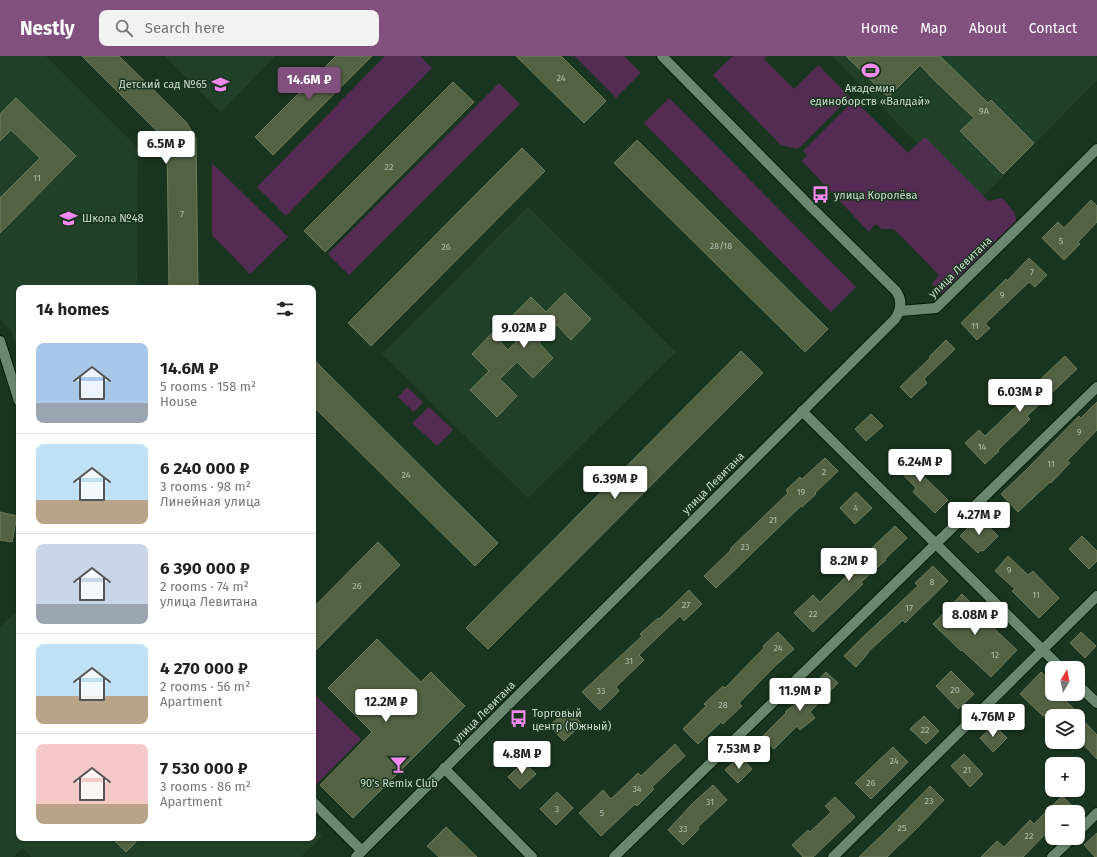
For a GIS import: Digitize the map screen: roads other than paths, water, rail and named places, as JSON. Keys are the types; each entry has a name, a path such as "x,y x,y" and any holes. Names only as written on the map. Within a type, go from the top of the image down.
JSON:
{"street":[{"path":"662,56 896,291 901,302 900,311"},
{"name":"улица Левитана","path":"359,854 895,319 900,311 936,308 1097,149"},
{"path":"0,342 16,392"},
{"path":"614,857 1097,387"},
{"path":"802,411 1054,661"},
{"path":"833,857 1097,596"},
{"path":"1085,692 1097,703"},
{"path":"444,768 532,857"},
{"path":"316,805 359,854"},
{"path":"1085,825 1097,813"},
{"path":"1052,857 1065,845"}],"place":[{"name":"Академия единоборств «Валдай»","path":"870,70"},
{"name":"Детский сад №65","path":"220,84"},
{"name":"улица Королёва","path":"821,195"},
{"name":"Школа №48","path":"69,218"},
{"name":"Торговый центр (Южный)","path":"519,719"},
{"name":"90's Remix Club","path":"399,765"}]}
